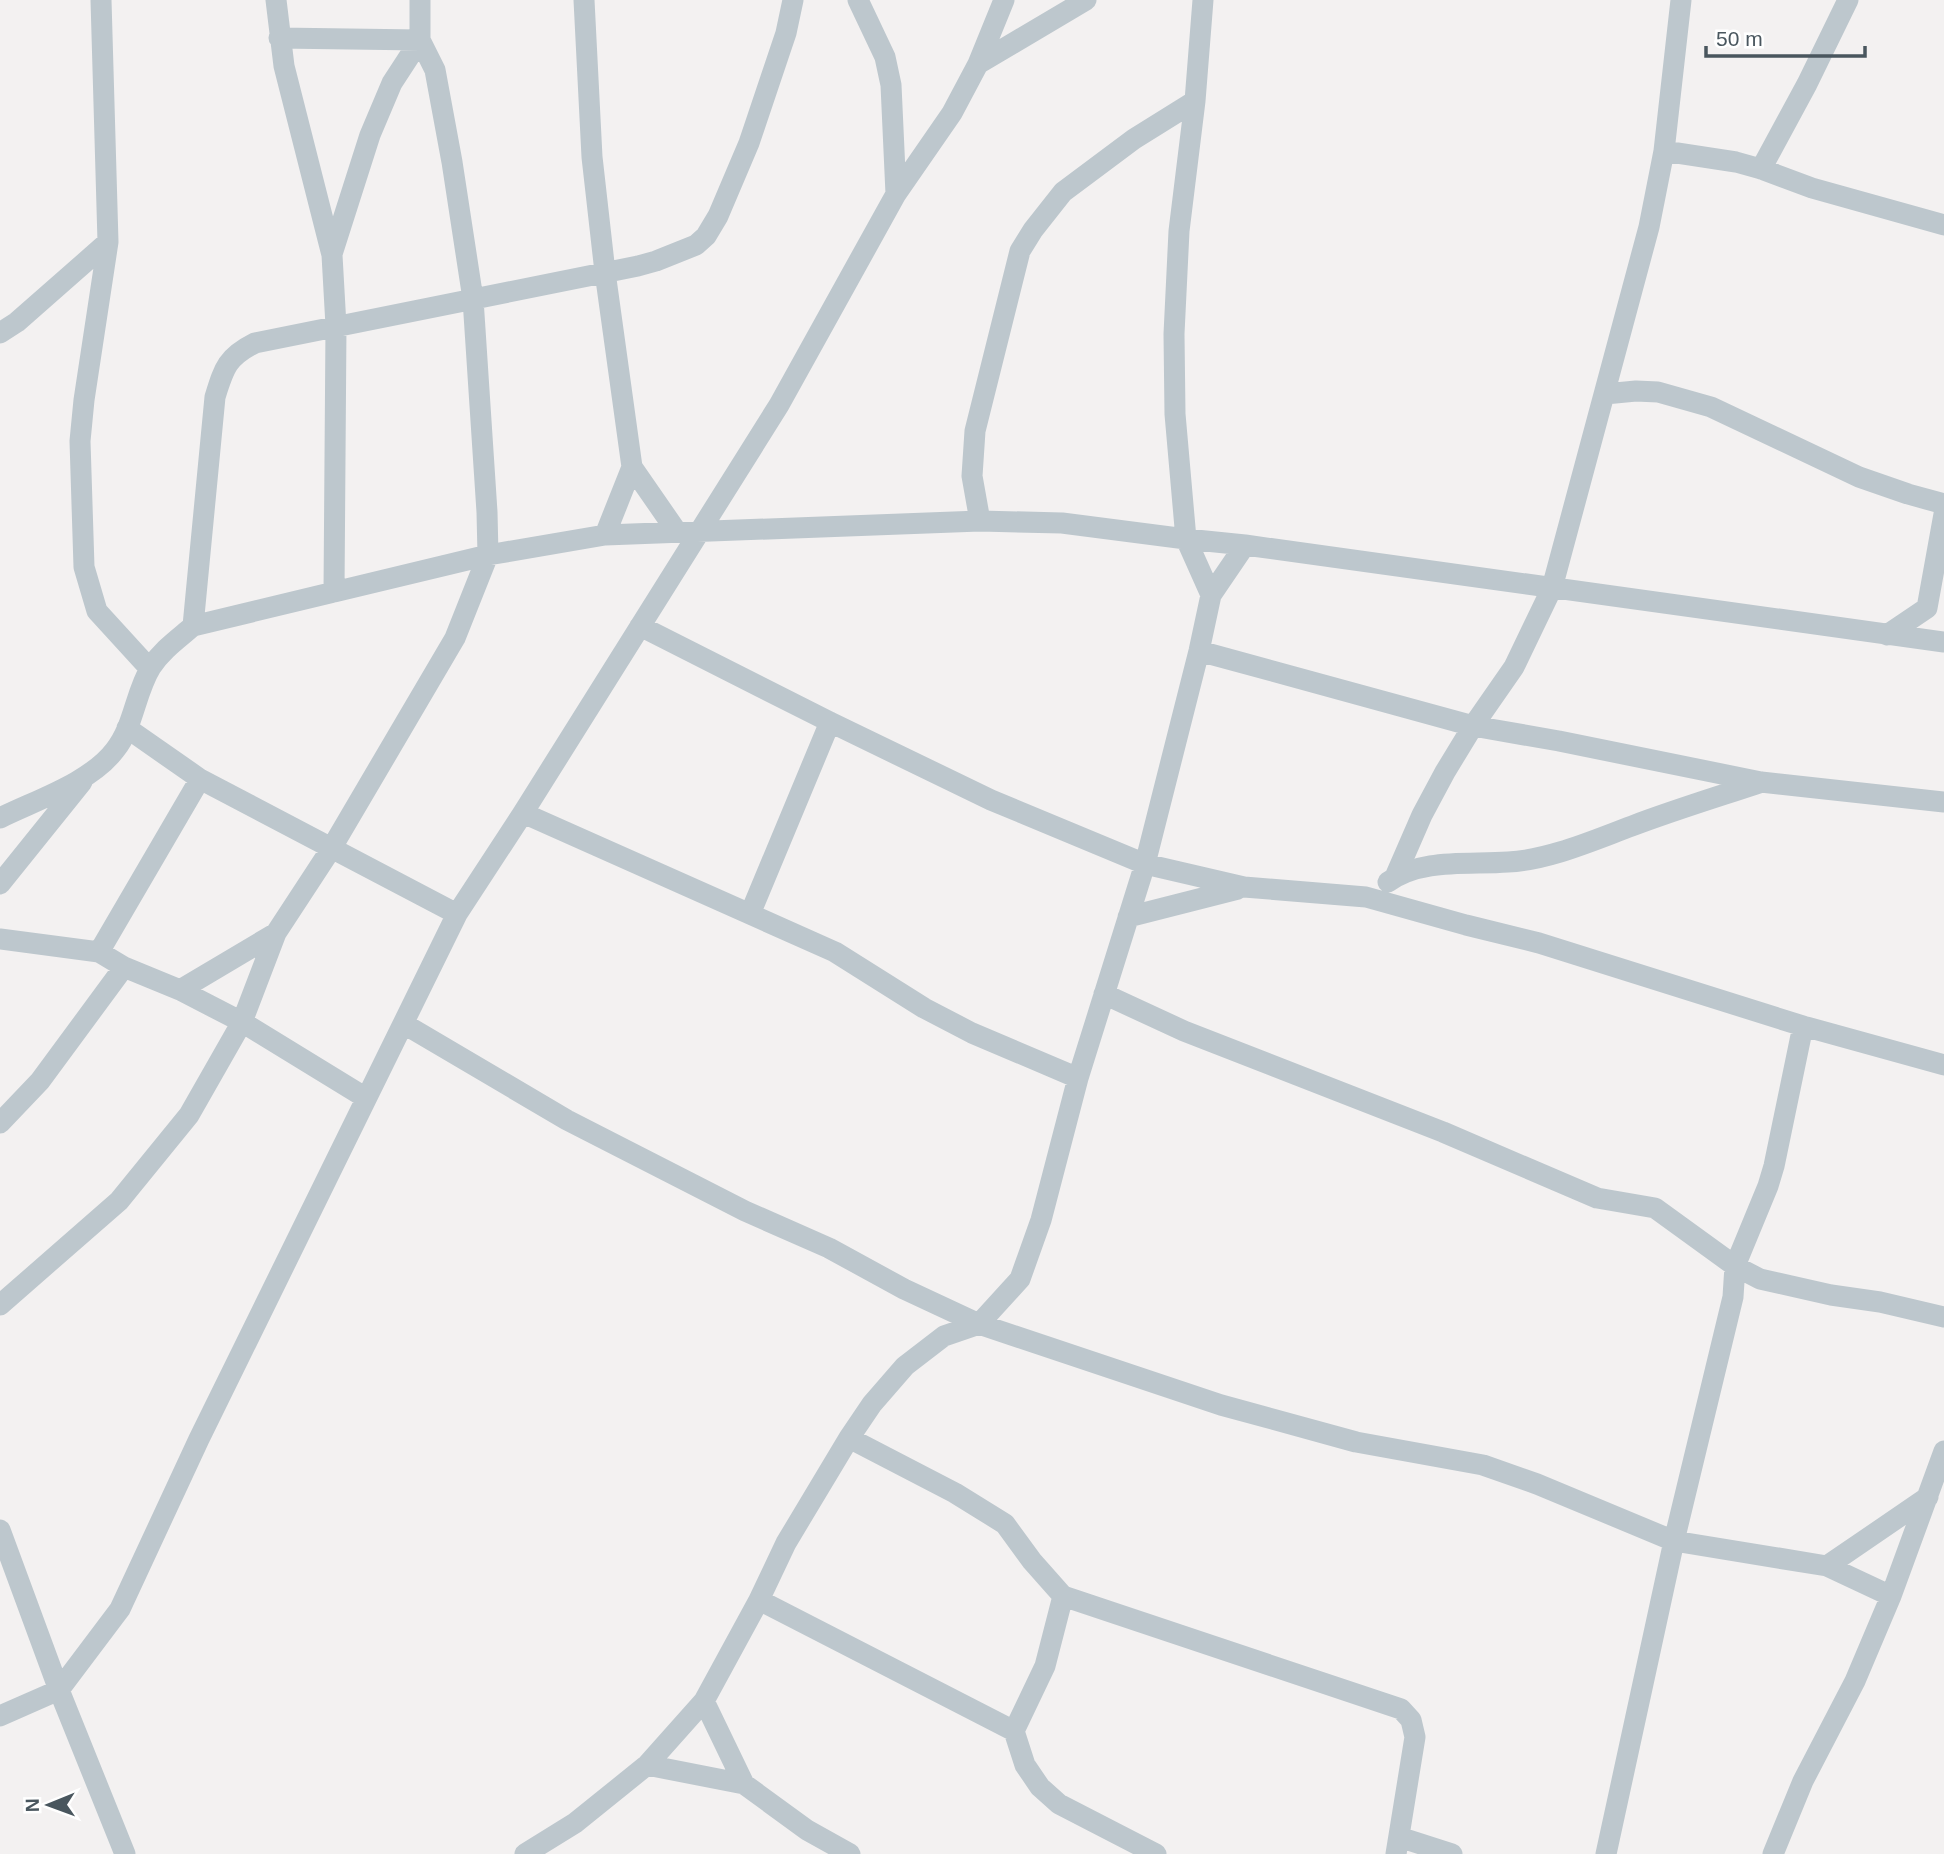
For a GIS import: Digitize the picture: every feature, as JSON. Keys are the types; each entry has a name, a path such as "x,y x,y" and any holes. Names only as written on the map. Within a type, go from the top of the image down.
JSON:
{"street":[{"path":"100,0 108,242 80,442 84,567 97,611 150,668"},
{"path":"276,0 284,66 332,255 335,326 334,592"},
{"path":"0,1305 119,1201 189,1115 242,1022 276,933 331,849 455,638 488,555 473,299 435,70 420,40 420,0"},
{"path":"584,0 592,157 632,467 677,532"},
{"path":"193,626 215,397 223,372 237,352 255,343 656,261 696,245 706,236 718,216 749,144 786,33 793,0"},
{"path":"858,0 885,57 891,85 896,194"},
{"path":"0,1716 59,1690 120,1609 199,1439 457,914 779,405 896,194 952,113 978,64 1004,0"},
{"path":"978,64 1086,0"},
{"path":"1203,0 1195,101 1179,231 1174,334 1175,414 1186,539 1211,595"},
{"path":"1395,877 1422,815 1445,772 1514,667 1552,588 1649,227 1664,151 1681,0"},
{"path":"1762,169 1848,0"},
{"path":"279,38 420,40"},
{"path":"332,255 370,135 392,83 420,40"},
{"path":"979,521 972,476 975,431 1020,251 1063,192 1134,139 1195,101"},
{"path":"1664,151 1736,162 1812,188 1944,225"},
{"path":"0,333 17,322 108,242"},
{"path":"609,300 638,265"},
{"path":"1605,394 1658,392 1711,407 1859,477 1944,504"},
{"path":"605,535 632,467"},
{"path":"1887,635 1927,607 1944,514"},
{"path":"0,884 86,777 115,750 127,728 150,668 165,649 193,626 488,555 605,535 979,521 1062,523 1245,545 1944,642"},
{"path":"524,1854 575,1823 647,1765 704,1701 759,1600 786,1543 872,1404 905,1366 944,1336 979,1324 1020,1279 1041,1220 1079,1078 1145,864 1211,595 1245,545"},
{"path":"1927,607 1944,630"},
{"path":"640,626 991,800 1145,864 1244,887 1366,897 1539,943 1803,1026 1944,1065"},
{"path":"1199,651 1473,726 1761,782 1944,802"},
{"path":"750,914 830,722"},
{"path":"127,728 201,779 457,914"},
{"path":"0,818 86,777"},
{"path":"99,952 201,779"},
{"path":"1366,897 1395,877 1418,869 1435,865 1512,862 1534,858 1761,782"},
{"path":"523,813 835,952 924,1008 972,1033 1079,1078"},
{"path":"1128,917 1244,887"},
{"path":"180,990 276,933"},
{"path":"0,939 99,952 124,967 180,990 242,1022 366,1098"},
{"path":"0,1123 40,1081 124,967"},
{"path":"1104,994 1184,1031 1443,1132 1597,1198 1655,1208 1735,1266 1760,1279 1944,1317"},
{"path":"404,1024 567,1120 745,1211 829,1248 904,1289 979,1324 1222,1405 1356,1442 1483,1465 1537,1484 1674,1541 1827,1566 1891,1596"},
{"path":"1606,1854 1674,1541 1733,1297 1735,1266 1774,1166 1803,1026"},
{"path":"1733,1297 1760,1279"},
{"path":"849,1438 955,1493 1005,1524 1032,1561 1063,1596 1401,1709 1411,1720 1415,1737 1397,1846 1452,1854"},
{"path":"1773,1854 1803,1781 1855,1681 1891,1596 1944,1451"},
{"path":"1827,1566 1928,1497"},
{"path":"0,1530 59,1690 125,1854"},
{"path":"1063,1596 1045,1666 1014,1731 1025,1765 1040,1787 1059,1804 1156,1854"},
{"path":"759,1600 1014,1731"},
{"path":"704,1701 744,1784"},
{"path":"647,1765 744,1784 807,1830 849,1854"}]}
